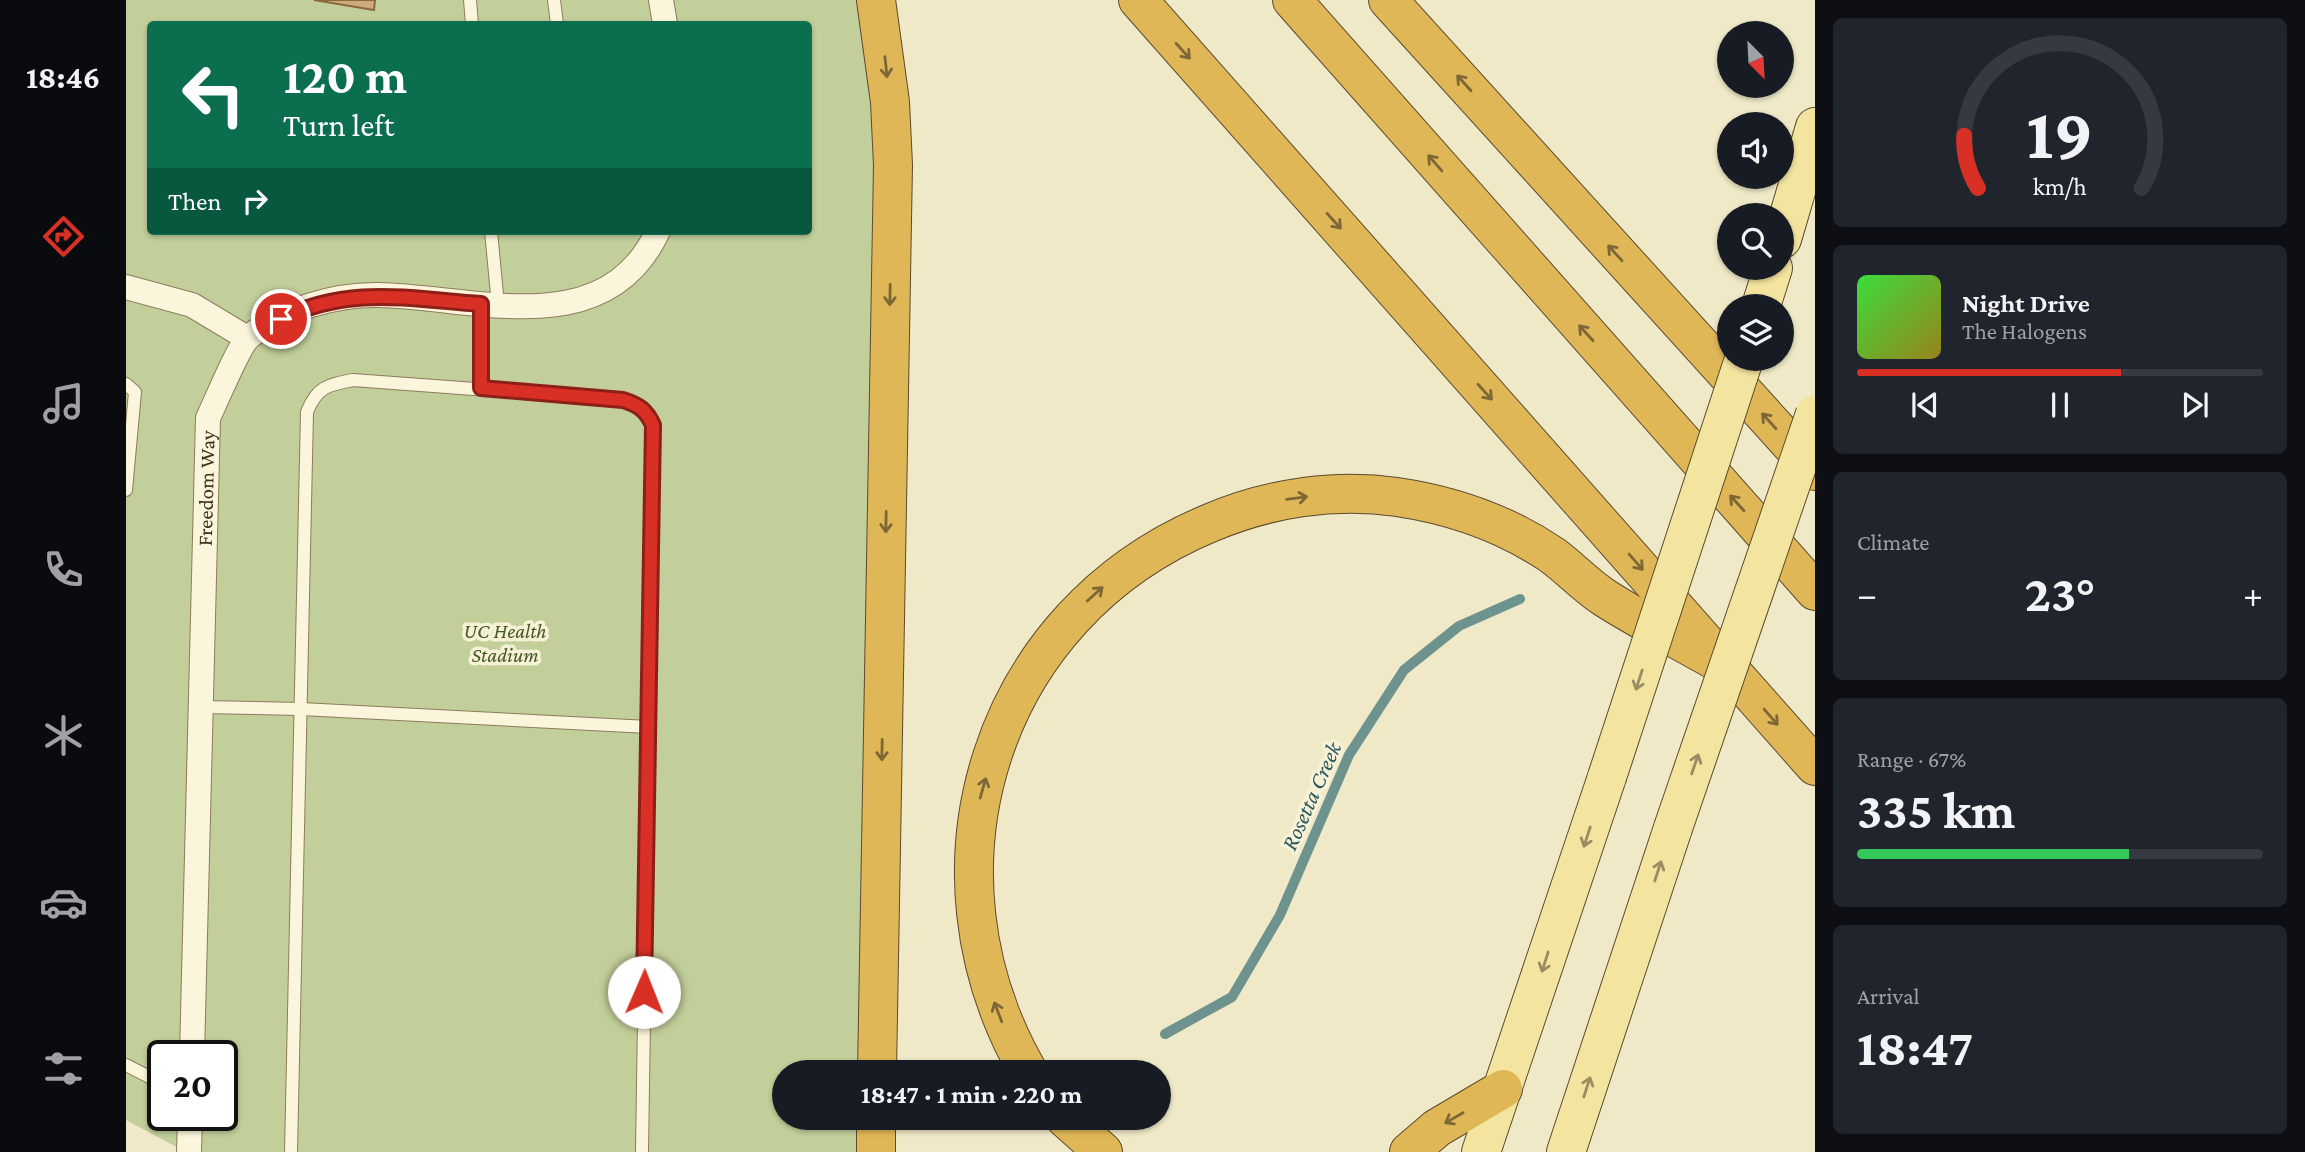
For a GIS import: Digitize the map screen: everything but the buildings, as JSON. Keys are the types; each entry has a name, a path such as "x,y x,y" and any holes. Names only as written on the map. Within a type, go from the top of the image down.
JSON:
{"highway":[{"path":"876,0 890,102 892,165 877,1060"},
{"path":"1138,0 1815,766"},
{"path":"1292,0 1815,591"},
{"path":"1388,0 1815,471"},
{"path":"1021,1060 1007,1036 989,990 976,918 973,865 980,800 998,737 1017,695 1045,650 1088,600 1118,575 1179,535 1234,513 1289,499 1364,494 1433,503 1492,523 1526,539 1553,556 1602,596 1728,668"},
{"path":"1409,1152 1437,1128 1503,1089"},
{"path":"876,1130 876,1152"},
{"path":"1078,1130 1103,1152"}],"main road":[{"path":"1793,203 1815,127"},
{"path":"1481,1152 1740,371"},
{"path":"1566,1152 1673,828 1815,414"}],"street":[{"path":"661,0 664,21"},
{"path":"126,287 192,305 247,338 304,308 331,299 378,295 489,304 563,305 592,296 623,279 642,260 656,235"},
{"name":"Freedom Way","path":"192,1040 208,418 247,338"},
{"path":"189,1152 190,1131"}],"lane":[{"path":"470,0 472,21"},
{"path":"554,0 557,21"},
{"path":"481,388 489,304 491,235"},
{"path":"291,1152 307,412 313,396 330,384 353,380 623,400 638,404 648,414 653,425 642,1152"},
{"path":"126,384 135,392 126,490"},
{"path":"201,707 301,709 649,727"},
{"path":"126,1065 147,1076"}],"green space":[{"name":"UC Health Stadium","path":"126,0 876,0 877,1060 772,1060 772,1130 876,1130 876,1152 186,1152 126,1120"}],"waterway":[{"name":"Rosetta Creek","path":"1165,1034 1232,997 1280,915 1349,755 1404,670 1459,626 1520,599"}],"route":[{"path":"281,319 331,299 378,295 481,304 481,388 623,400 638,404 648,414 653,425 644,992"}]}
